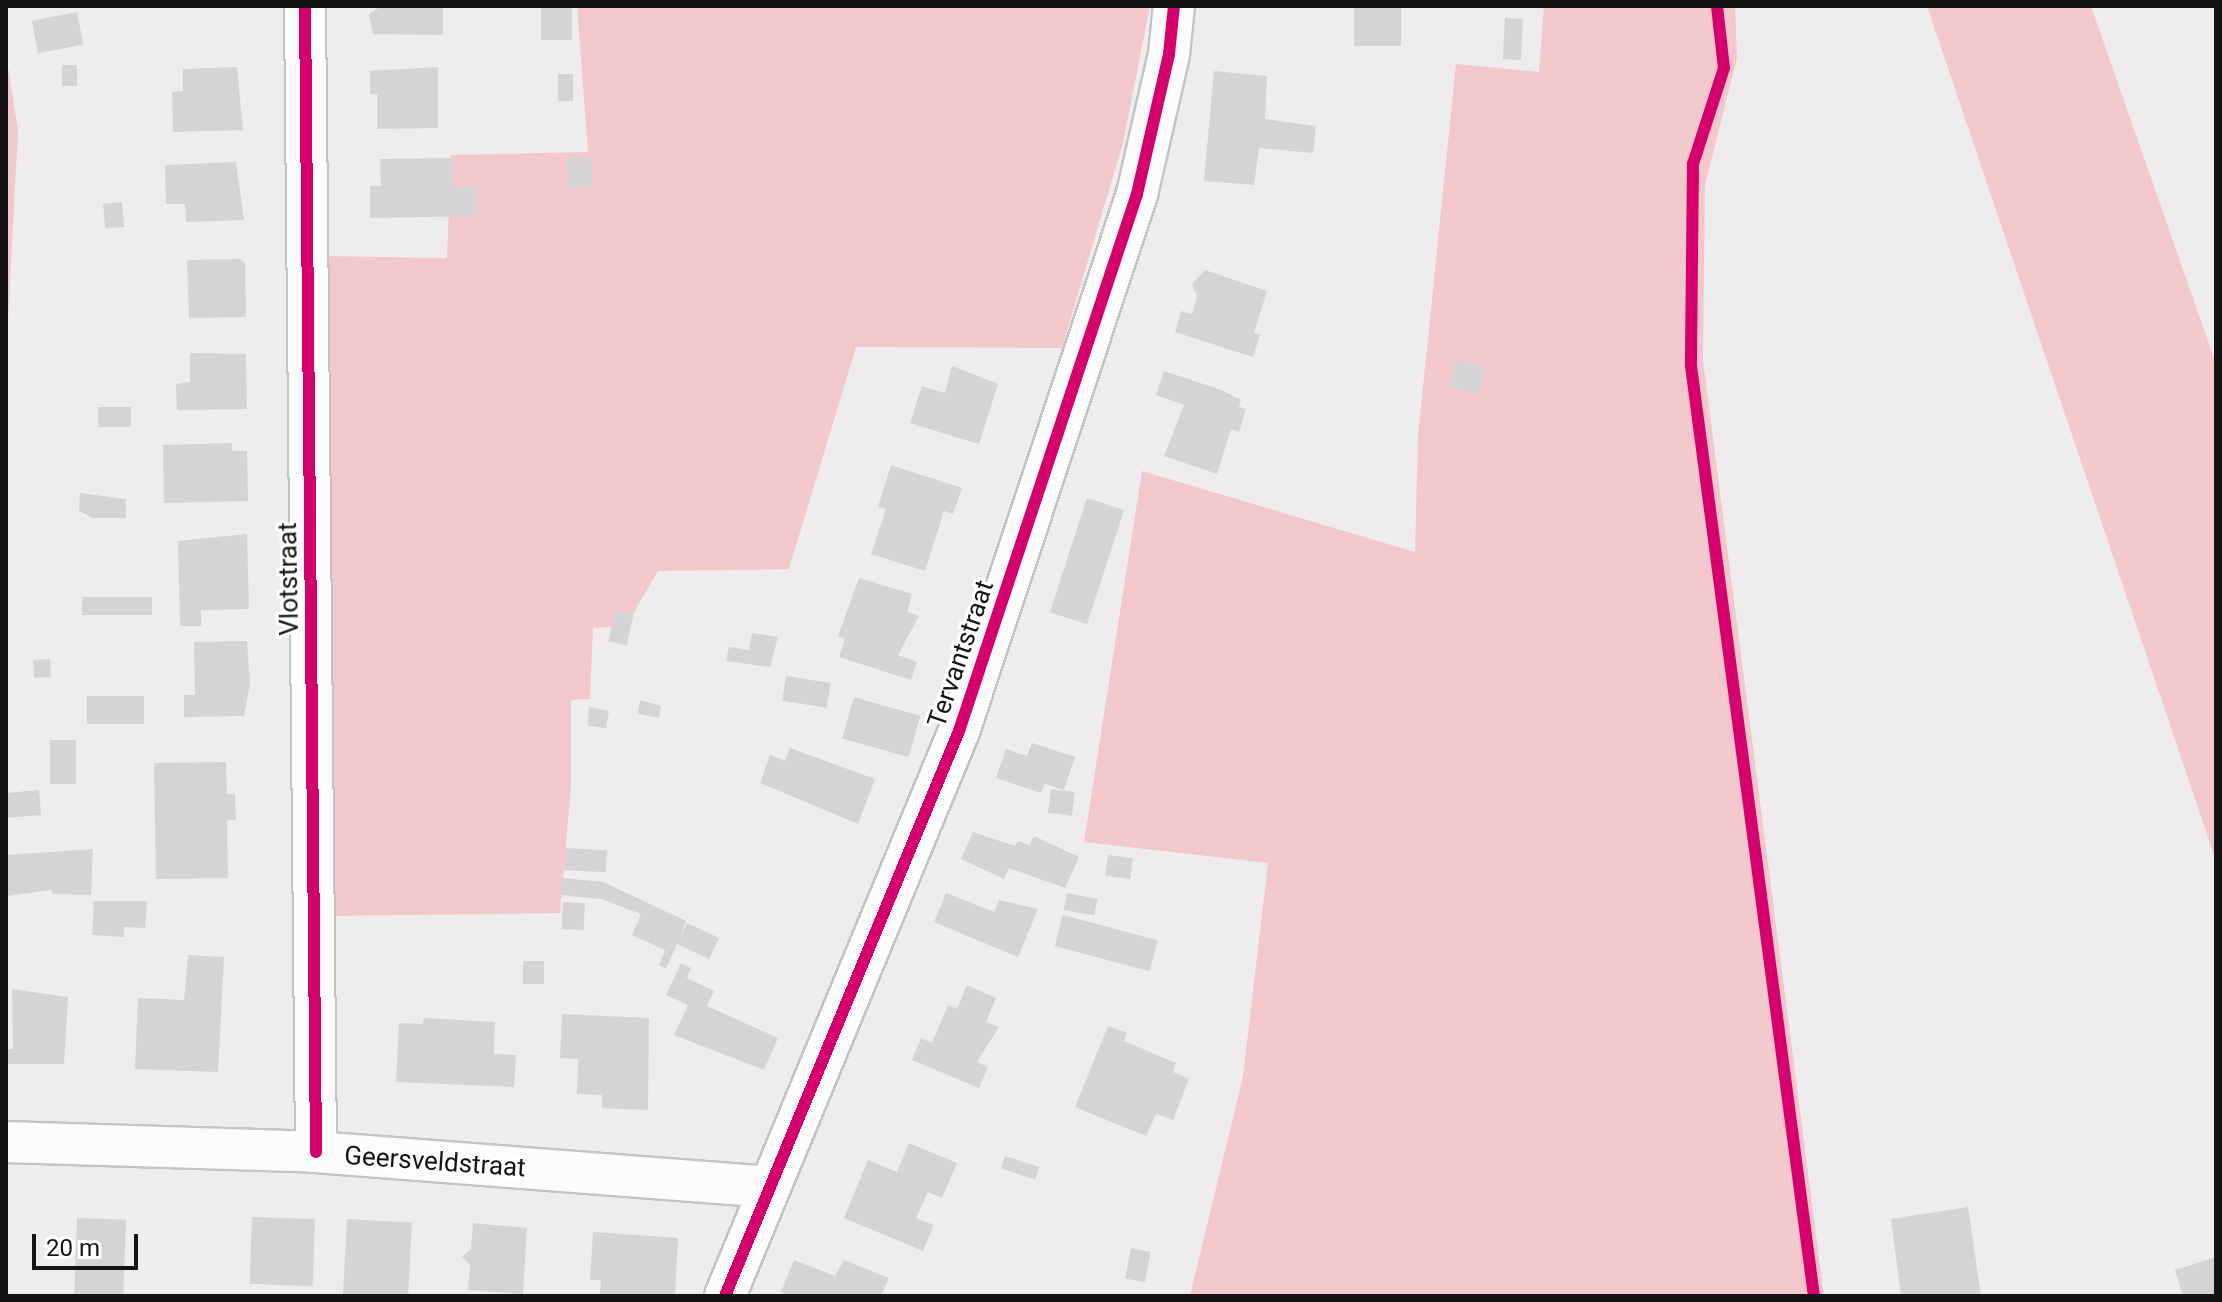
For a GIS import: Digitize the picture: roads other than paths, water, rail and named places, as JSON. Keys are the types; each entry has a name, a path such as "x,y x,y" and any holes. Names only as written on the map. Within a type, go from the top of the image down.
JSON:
{"street":[{"name":"Vlotstraat","path":"305,6 316,1152"},
{"name":"Tervantstraat","path":"725,1296 767,1187 964,716 1137,194 1169,54 1174,6"},
{"name":"Geersveldstraat","path":"6,1142 316,1152 767,1187"}]}
